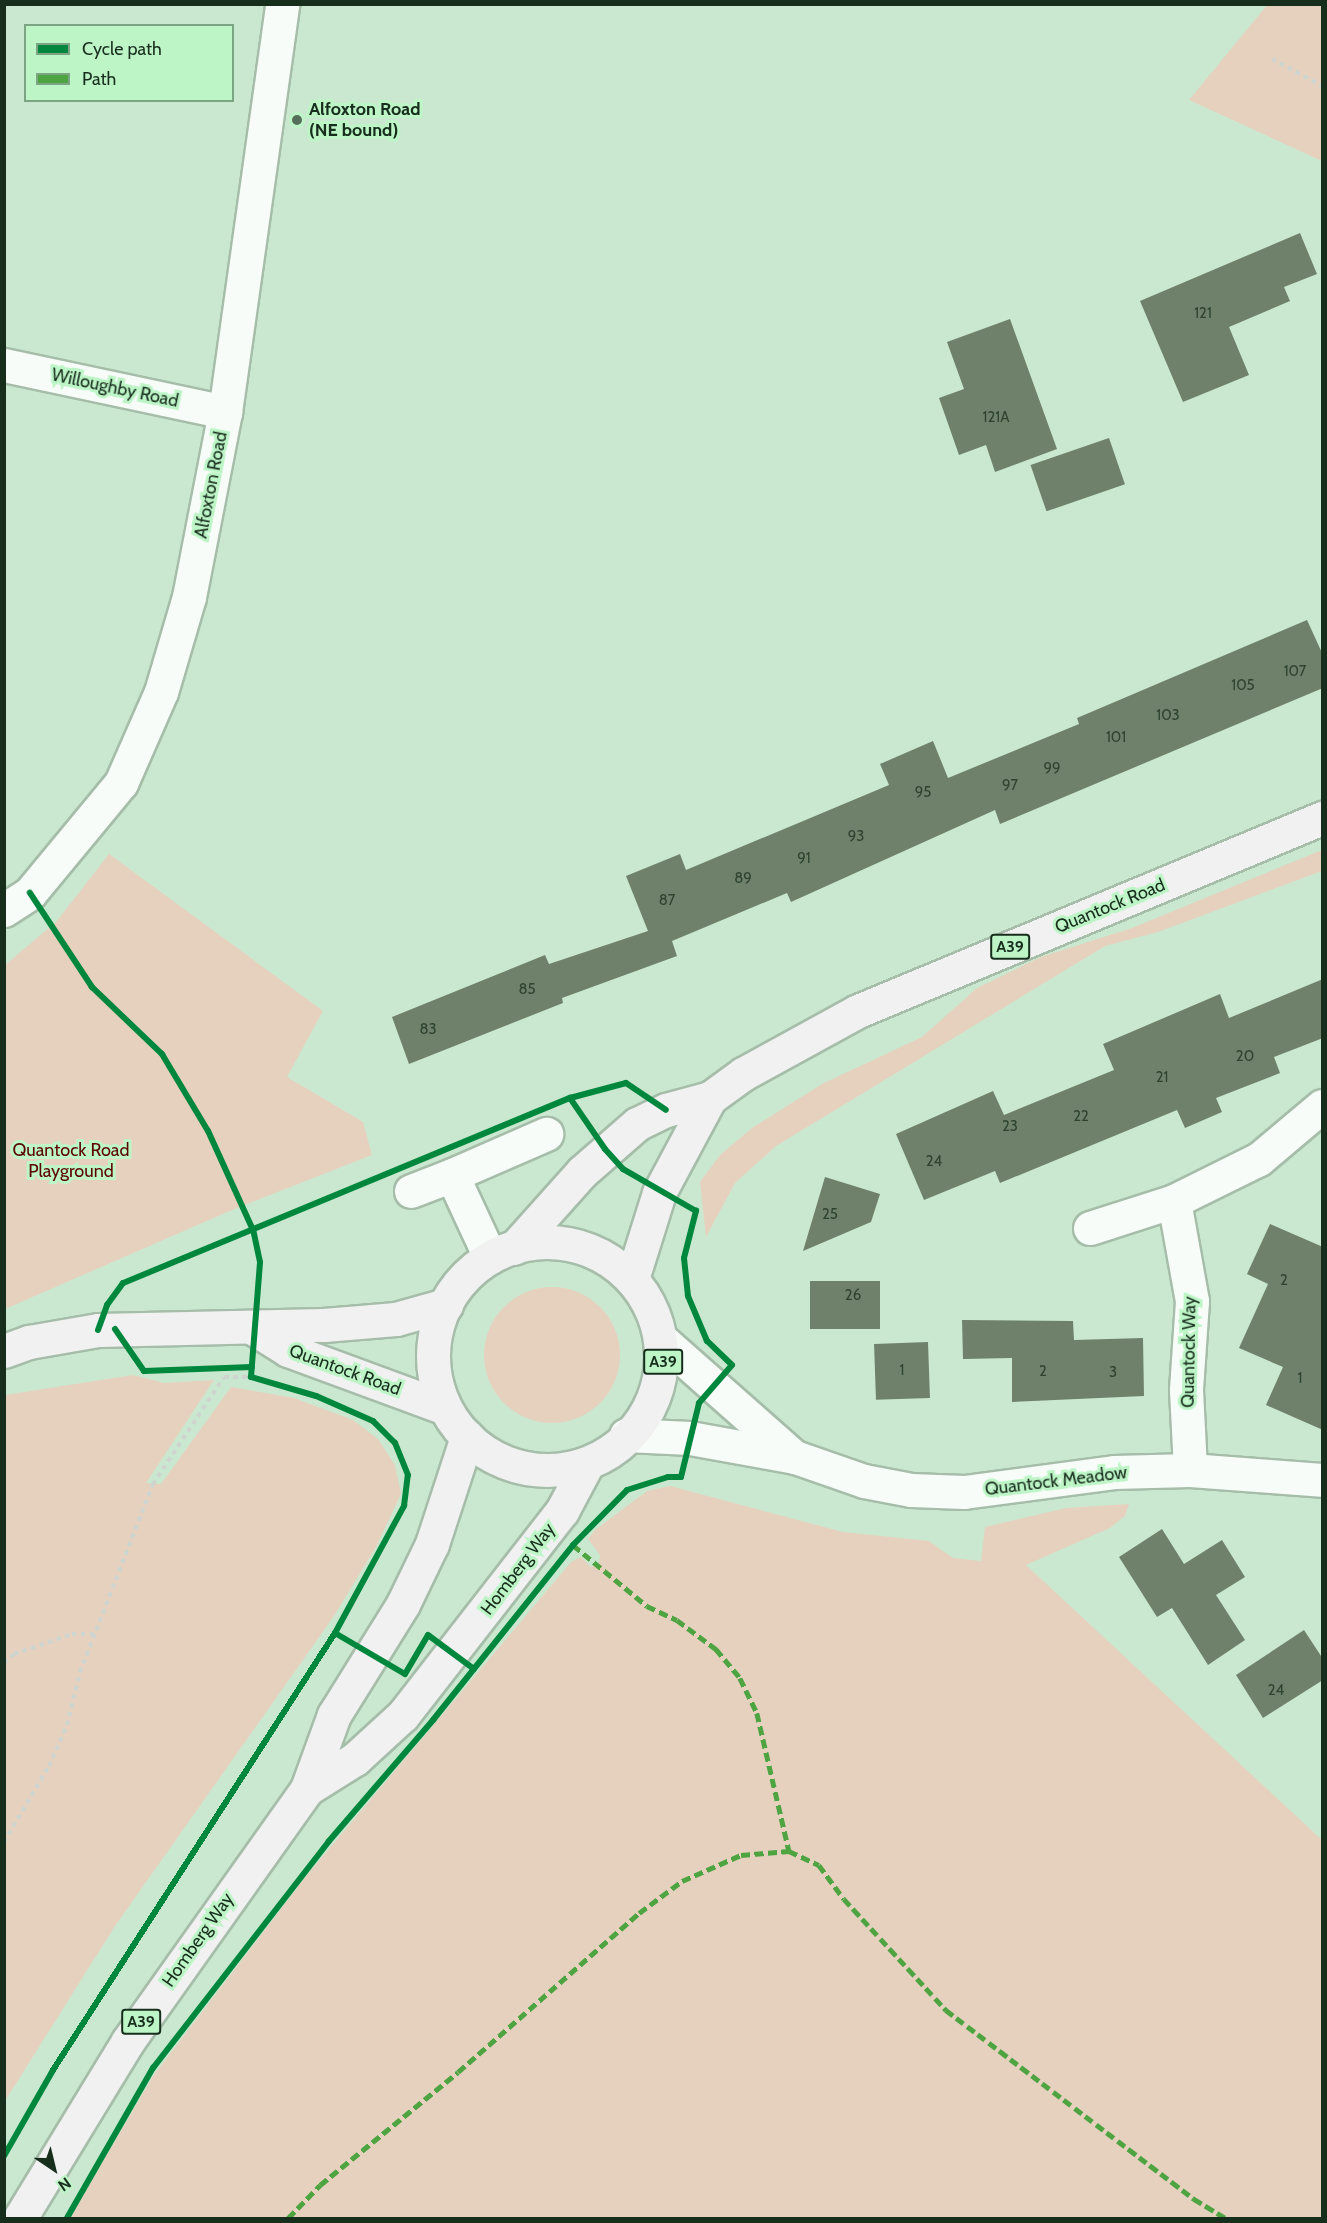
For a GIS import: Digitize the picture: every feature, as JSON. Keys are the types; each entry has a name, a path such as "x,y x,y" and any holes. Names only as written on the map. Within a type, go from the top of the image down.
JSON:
{"main road":[{"name":"Quantock Road","path":"502,1253 605,1149 638,1124 666,1110 710,1098 743,1074 858,1011 1323,818"},
{"name":"Quantock Road","path":"632,1279 659,1193 710,1098"},
{"name":"A39","path":"542,1242 568,1243 599,1253 632,1279 646,1298 663,1341 660,1390 645,1415 626,1435 587,1464 559,1471 531,1469 507,1463 466,1437 440,1406 429,1365 432,1339 446,1305 458,1284 502,1253 542,1242"},
{"name":"Quantock Road","path":"4,1351 29,1342 98,1330 217,1324 253,1328 396,1319 446,1305"},
{"name":"Quantock Road","path":"253,1328 288,1350 440,1406"},
{"name":"Homberg Way","path":"20,2218 128,2041 307,1789 334,1714 403,1604 432,1544 466,1437"},
{"name":"Homberg Way","path":"307,1789 355,1759 403,1715 562,1510 587,1464"}],"street":[{"name":"Alfoxton Road","path":"4,910 30,893 121,783 157,703 189,597 225,412 282,4"},
{"name":"Willoughby Road","path":"4,365 225,412"},
{"path":"1090,1228 1174,1201 1259,1159 1323,1106"},
{"path":"411,1191 546,1134"},
{"path":"452,1175 502,1253"},
{"name":"Quantock Way","path":"1174,1201 1191,1301 1186,1389 1190,1470"},
{"name":"Quantock Meadow","path":"663,1341 795,1457"},
{"name":"Quantock Meadow","path":"626,1435 690,1438 795,1457 864,1481 911,1490 964,1492 1114,1472 1190,1470 1323,1480"}],"path":[{"path":"1272,59 1323,86"},
{"path":"251,1377 253,1328"},
{"path":"216,1369 252,1367"},
{"path":"4,1842 49,1766 67,1725 80,1672 94,1634 141,1511 164,1465 224,1377 251,1377 261,1380"},
{"path":"4,1663 14,1654 72,1634 94,1634"}],"green space":[{"path":"1268,4 1322,5 1322,161 1189,100"},
{"path":"1322,850 1322,871 1158,932 1105,946 776,1146 735,1183 706,1237 700,1182 720,1155 752,1128 822,1084 922,1037 977,988 1041,957 1132,928"},
{"name":"Quantock Road Playground","path":"109,854 323,1011 287,1077 363,1122 372,1155 232,1210 5,1309 5,965 56,922"},
{"path":"552,1287 578,1292 590,1298 600,1307 609,1317 615,1329 620,1355 615,1381 609,1393 600,1403 590,1412 578,1418 552,1423 526,1418 514,1412 504,1403 495,1393 489,1381 484,1355 489,1329 495,1317 504,1307 514,1298 526,1292"},
{"path":"133,1375 164,1383 214,1380 146,1483 161,1484 231,1387 294,1398 353,1420 378,1439 395,1465 401,1494 376,1547 334,1616 115,1926 5,2101 5,1395"},
{"path":"670,1486 843,1532 929,1541 953,1558 981,1561 985,1527 1066,1508 1129,1504 1125,1516 1110,1528 1026,1565 1322,1840 1322,2218 70,2218 153,2076 307,1875 571,1562 581,1557 591,1567 599,1563 600,1555 588,1539 595,1530 647,1491"}],"building":[{"path":"1300,233 1317,274 1284,287 1290,301 1229,327 1249,375 1183,402 1140,301"},
{"path":"1010,319 1057,449 995,472 986,445 959,455 939,398 964,389 947,342"},
{"path":"1109,438 1125,484 1046,511 1031,465"},
{"path":"1307,620 1323,655 1323,688 1000,824 995,810 791,902 787,893 672,941 677,956 562,998 563,1003 409,1064 392,1017 545,955 549,964 648,931 626,876 680,854 686,870 889,785 880,764 933,741 948,778 1079,724 1077,718"},
{"path":"1323,979 1323,1038 1274,1057 1280,1073 1216,1098 1222,1112 1185,1128 1177,1110 1000,1183 995,1171 924,1200 896,1134 993,1091 1004,1115 1114,1070 1103,1044 1220,994 1229,1018"},
{"path":"825,1177 880,1194 871,1222 803,1251"},
{"path":"1270,1224 1323,1247 1323,1430 1266,1405 1283,1367 1239,1348 1268,1284 1247,1274"},
{"path":"810,1281 880,1281 880,1329 810,1329"},
{"path":"962,1320 1073,1321 1074,1340 1143,1338 1144,1396 1012,1402 1012,1358 963,1359"},
{"path":"928,1342 930,1398 876,1400 874,1344"},
{"path":"1162,1529 1184,1564 1222,1540 1245,1577 1216,1595 1245,1640 1208,1665 1172,1608 1157,1617 1119,1557"},
{"path":"1304,1630 1323,1659 1323,1680 1263,1718 1236,1675"}],"marked path":[{"path":"573,1545 647,1606 677,1620 716,1649 740,1678 757,1713 789,1851"},
{"path":"288,2218 320,2185 458,2072 639,1913 682,1881 741,1855 789,1851 819,1865 844,1899 946,2010 1194,2199 1226,2218"}],"cycle path":[{"path":"4,2156 53,2070 335,1633 404,1506 408,1475 395,1443 373,1421 316,1396 251,1377 260,1262 253,1230 208,1131 162,1054 92,987 30,893"},
{"path":"98,1330 107,1305 123,1283 570,1098 626,1083 666,1110"},
{"path":"67,2218 153,2068 329,1841 433,1720 573,1545 627,1490 668,1477 681,1477 699,1403 732,1365 707,1341 688,1296 684,1258 696,1211 623,1169 605,1149 570,1098"},
{"path":"115,1329 144,1371 252,1367"},
{"path":"335,1633 405,1674 428,1635 474,1669"}],"place":[{"name":"Alfoxton Road (NE bound)","path":"297,120"}]}
